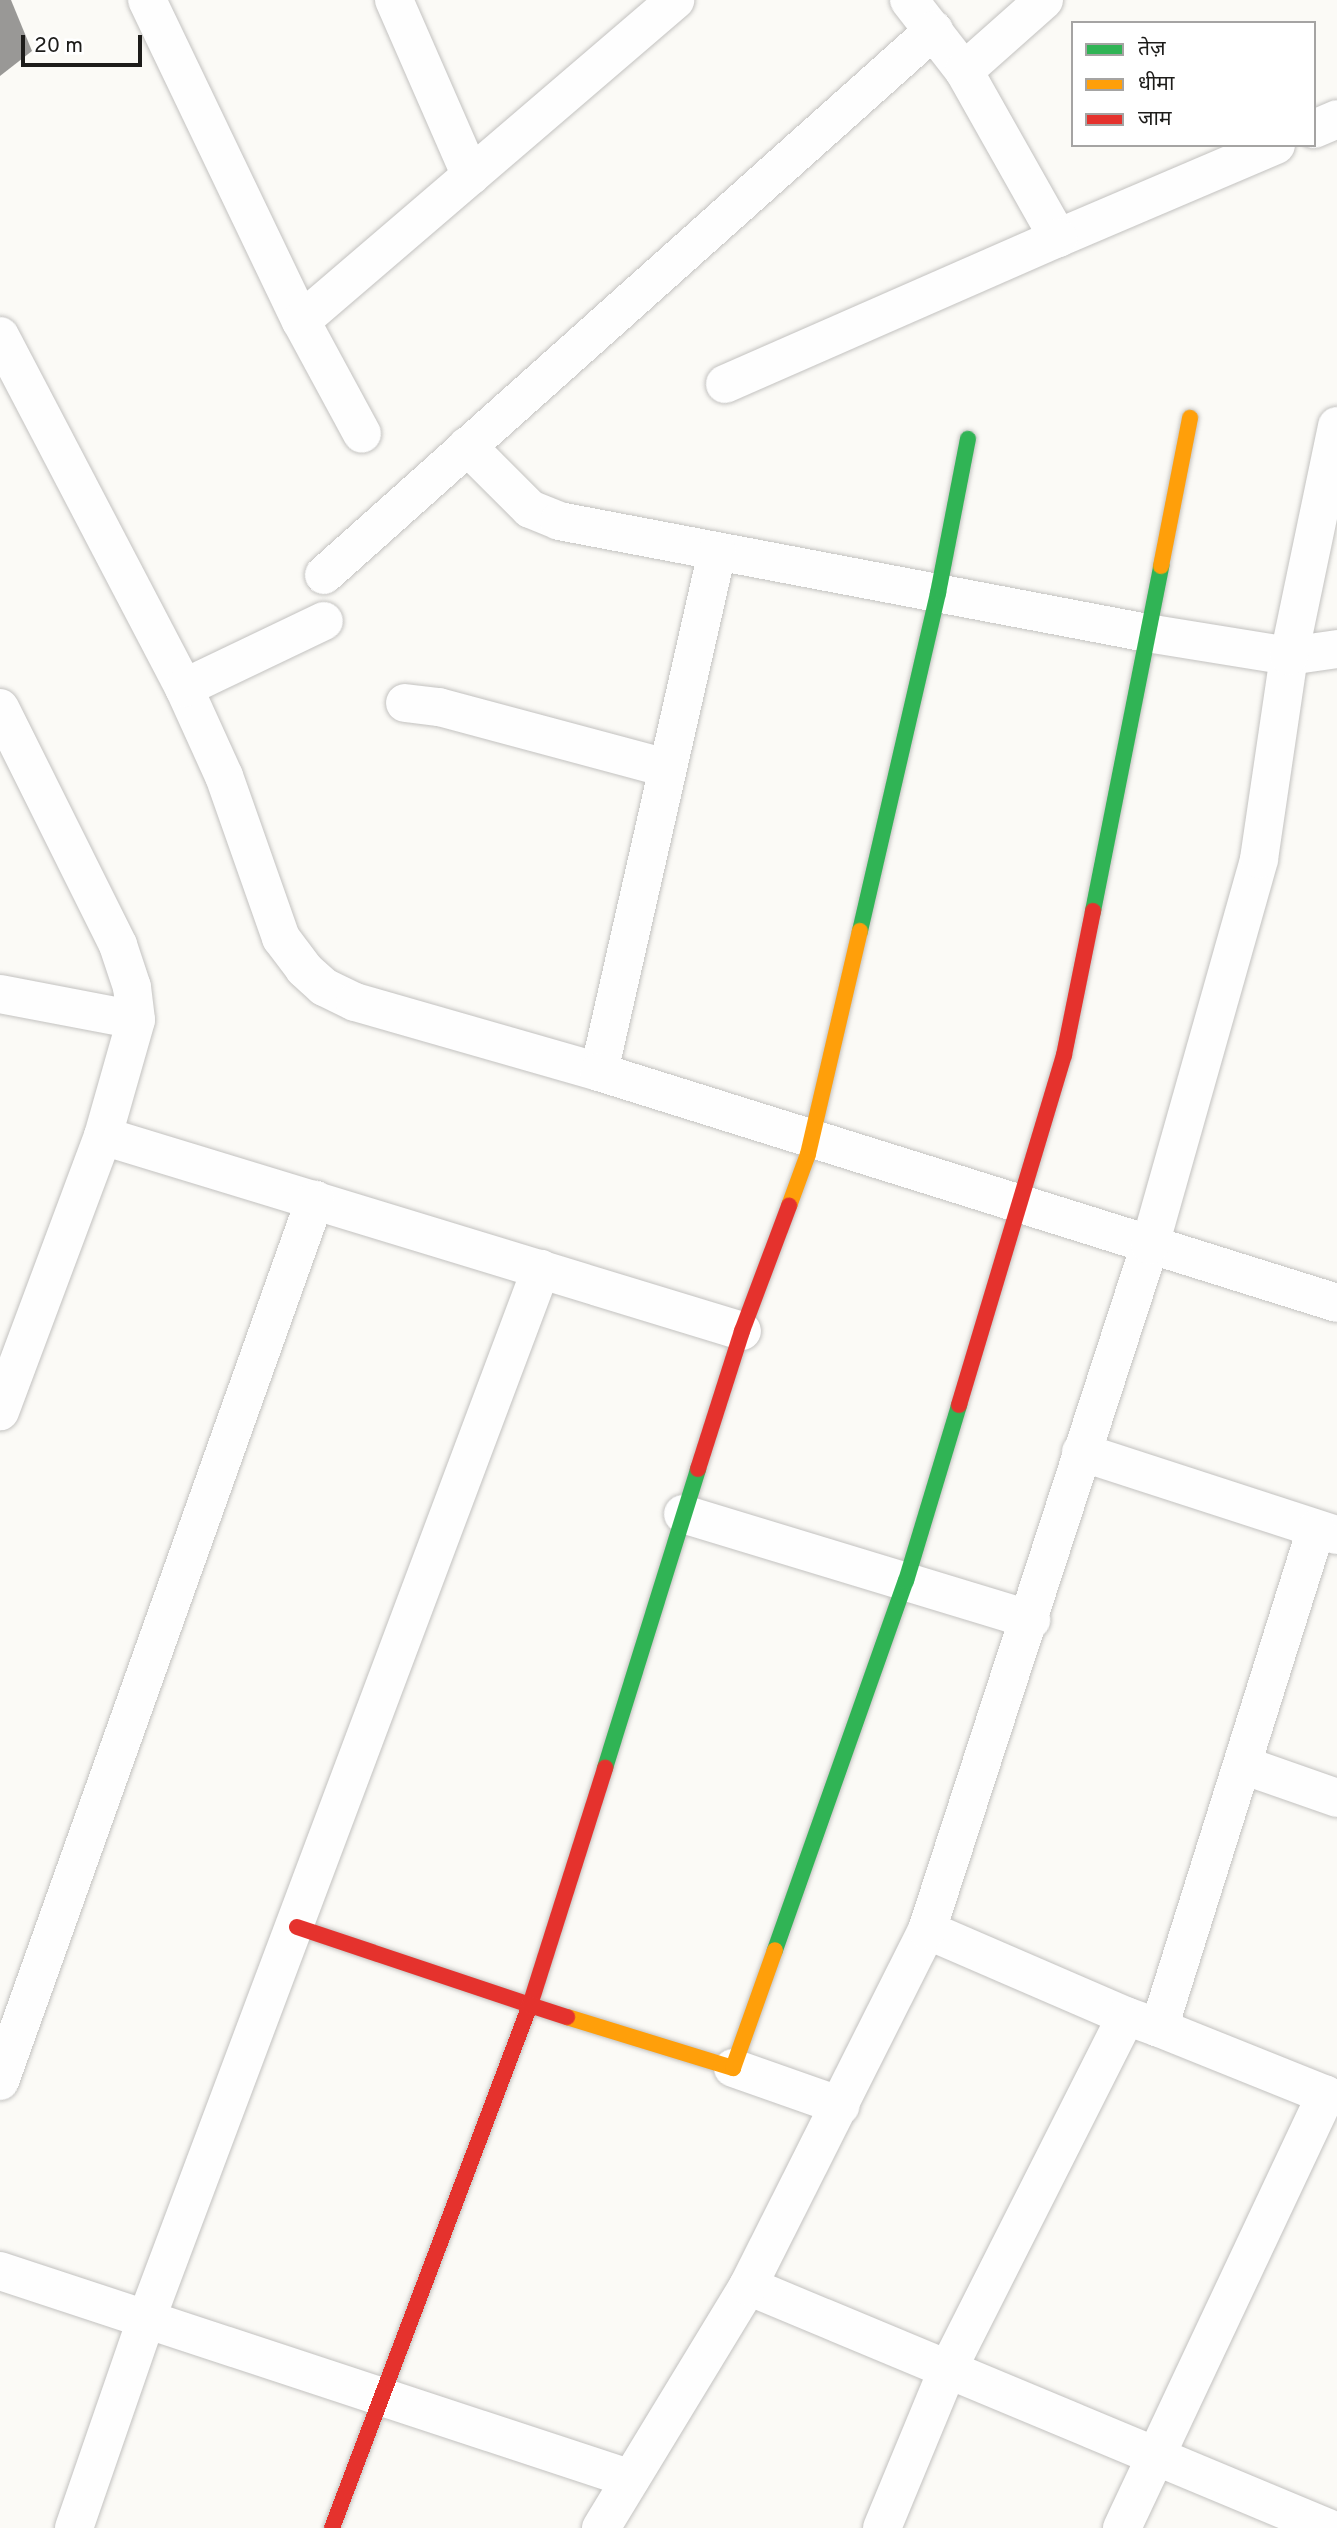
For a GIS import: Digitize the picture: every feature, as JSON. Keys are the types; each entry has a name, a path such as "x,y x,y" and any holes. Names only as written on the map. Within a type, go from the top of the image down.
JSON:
{"street":[{"path":"147,0 301,321 362,434"},
{"path":"394,0 471,176"},
{"path":"301,321 675,0"},
{"path":"909,0 964,71 1058,238"},
{"path":"964,71 1044,0"},
{"path":"324,575 934,30"},
{"path":"1316,128 1337,119"},
{"path":"725,384 1271,147"},
{"path":"0,336 184,688 224,776 281,938 304,969 324,987 355,1002 599,1072 1337,1303"},
{"path":"733,2068 906,1581 1064,1055 1190,418"},
{"path":"601,2528 748,2286 841,2106 927,1930 1031,1620 1082,1452 1150,1245 1259,859 1289,656 1337,426"},
{"path":"332,2528 530,2005 742,1331 811,1140 938,593 968,439"},
{"path":"467,446 530,509 559,521 1147,633 1289,656 1337,649"},
{"path":"599,1072 717,552"},
{"path":"184,688 324,621"},
{"path":"405,703 439,707 667,768"},
{"path":"0,708 118,945 132,986 136,1020 103,1136 0,1411"},
{"path":"0,994 136,1020"},
{"path":"103,1136 742,1331"},
{"path":"0,2081 315,1200"},
{"path":"74,2528 146,2320 297,1927 541,1269"},
{"path":"881,2528 948,2369 1143,2022 1242,1765 1327,1532 1082,1452"},
{"path":"683,1514 1031,1620"},
{"path":"1242,1765 1337,1798"},
{"path":"297,1927 530,2005 733,2068 841,2106"},
{"path":"927,1930 1143,2022 1332,2097 1122,2528"},
{"path":"0,2271 631,2479"},
{"path":"748,2286 1328,2528"}],"building":[{"path":"0,0 11,0 32,51 0,76"}],"traffic: fast":[{"path":"860,931 938,593 968,439"},
{"path":"1093,911 1161,566"},
{"path":"775,1950 906,1581 959,1405"},
{"path":"605,1768 698,1469"}],"traffic: slow":[{"path":"1161,566 1190,418"},
{"path":"789,1206 808,1154 860,931"},
{"path":"567,2017 733,2068 775,1950"}],"traffic: jam":[{"path":"959,1405 1064,1055 1093,911"},
{"path":"698,1469 742,1331 789,1206"},
{"path":"297,1927 530,2005 605,1768"},
{"path":"332,2528 530,2005 567,2017"}]}
